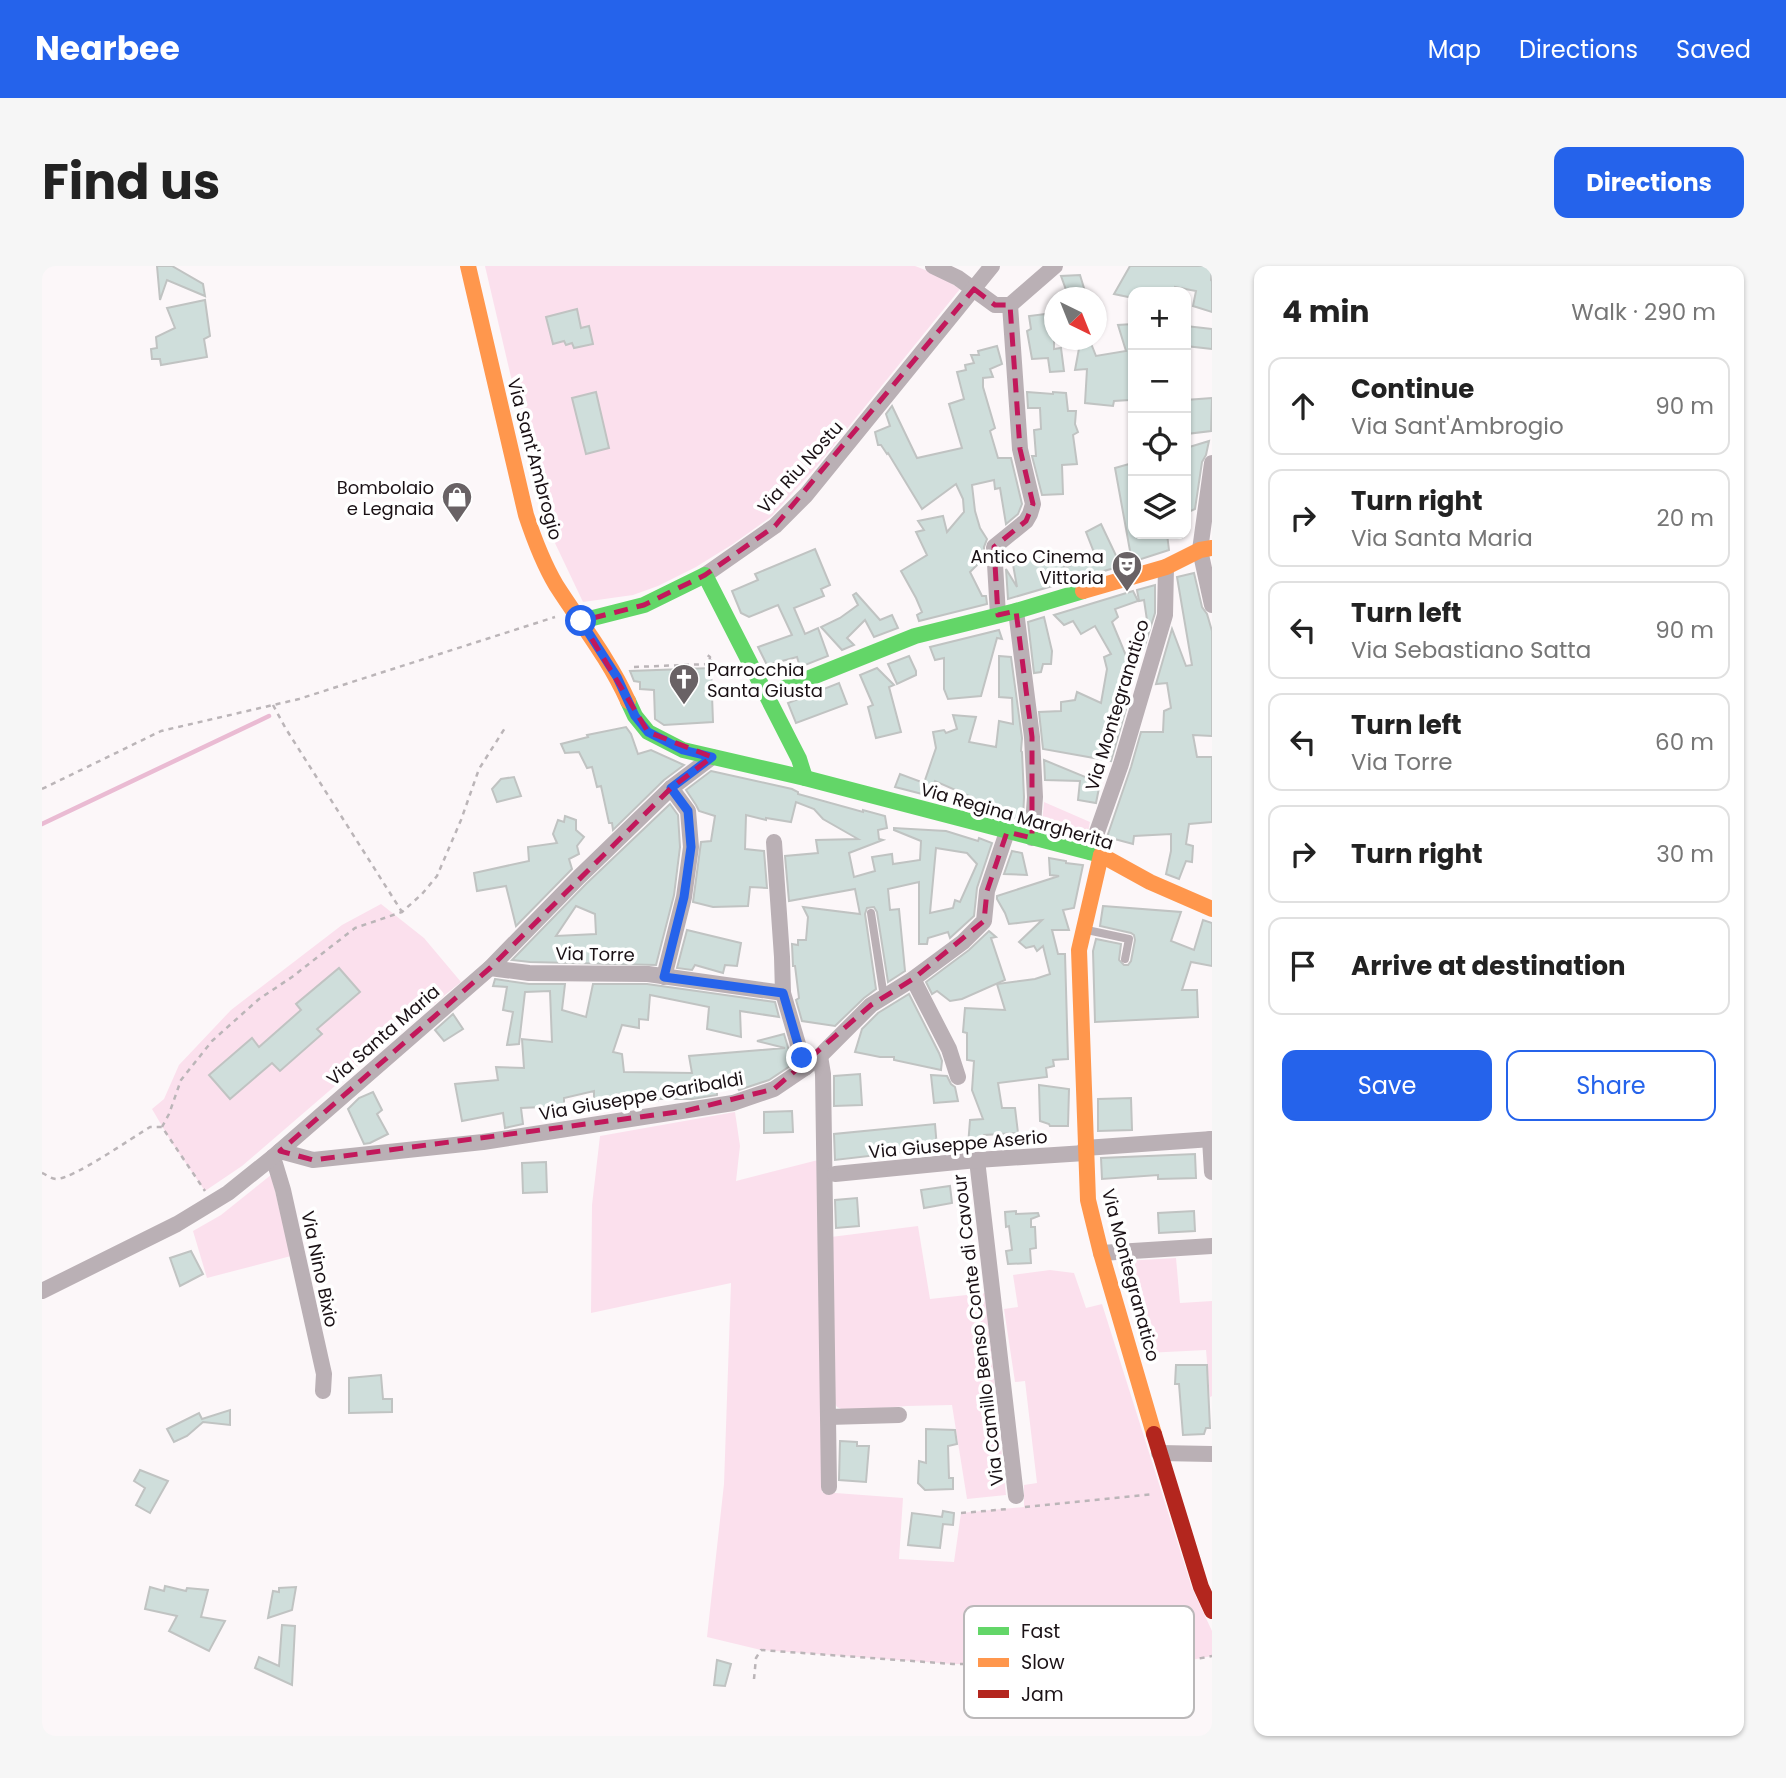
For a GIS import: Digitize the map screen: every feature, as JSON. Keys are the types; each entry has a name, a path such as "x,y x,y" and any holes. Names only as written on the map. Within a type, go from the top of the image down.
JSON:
{"street":[{"name":"Via Sant'Ambrogio","path":"468,266 526,514 537,548 555,583 617,677 635,716 648,732 683,750 712,757"},
{"path":"933,266 958,278 995,305 1010,305 1055,266"},
{"name":"Via Riu Nostu","path":"578,616 644,605 705,575 775,526 806,495 992,266"},
{"path":"998,615 994,547 1026,521 1032,504 1020,450 1010,305"},
{"path":"1212,463 1206,549 1212,605"},
{"path":"767,695 915,636 1016,611 1166,567 1206,549"},
{"name":"Via Montegranatico","path":"1166,567 1165,615 1095,854 1079,950 1085,1150 1088,1200 1101,1253 1201,1587 1212,1611"},
{"path":"705,575 784,733 804,767 805,778"},
{"path":"1016,611 1032,737 1035,797 1031,838"},
{"name":"Via Regina Margherita","path":"712,757 805,778 1095,854 1212,909"},
{"name":"Via Santa Maria","path":"42,1291 177,1224 228,1193 490,968 671,788 712,757"},
{"path":"664,977 684,897 691,847 688,811 671,788"},
{"name":"Via Giuseppe Garibaldi","path":"276,1154 313,1160 483,1142 733,1103 774,1089 820,1056 871,1004 913,979 962,942 984,921 987,891 1007,832"},
{"path":"774,842 783,993 805,1068"},
{"name":"Via Torre","path":"490,968 529,973 648,974 783,993"},
{"path":"913,979 949,1049 958,1077"},
{"path":"820,1056 823,1073 829,1487"},
{"path":"1211,1139 1212,1172"},
{"name":"Via Giuseppe Aserio","path":"835,1174 1211,1139"},
{"name":"Via Nino Bixio","path":"276,1154 324,1374 323,1391"},
{"name":"Via Camillo Benso Conte di Cavour","path":"977,1160 1017,1504"},
{"path":"1101,1253 1212,1246"},
{"path":"828,1417 900,1415"},
{"path":"1160,1453 1212,1454"}],"lane":[{"path":"871,914 884,997"},
{"path":"1084,929 1129,939 1125,959"}],"path":[{"path":"42,789 161,731 299,699 578,616"},
{"path":"706,654 709,659 733,675"},
{"path":"634,667 709,664 709,659"},
{"path":"274,705 286,729 402,912"},
{"path":"162,1127 181,1080 212,1041 259,999 355,928 402,912 422,894 437,876 479,769 505,728"},
{"path":"42,1172 51,1178 59,1179 79,1170 149,1127 162,1127"},
{"path":"162,1127 213,1202"},
{"path":"961,1513 1017,1504 1172,1492"},
{"path":"754,1679 756,1658 761,1650 964,1664"},
{"path":"1194,1659 1212,1656"}],"highlighted area":[{"path":"974,289 995,305 1010,305 1020,449 1033,504 1026,521 994,547 998,615 1016,611 1032,737 1032,838 1007,832 987,891 984,921 913,979 871,1005 774,1089 685,1111 313,1160 280,1151 490,968 671,788 712,757 648,732 581,621 644,605 705,575 775,526"}],"shaded area":[{"path":"485,266 915,266 938,275 960,289 817,466 772,516 696,567 658,586 633,595 583,602 545,522"},
{"path":"1044,802 1090,822 1086,842 1064,837 1048,829 1043,820"},
{"path":"381,904 424,938 461,982 372,1054 242,1166 205,1191 152,1109 164,1099 179,1065 231,1010 342,925"},
{"path":"735,1112 740,1146 736,1181 818,1160 822,1492 903,1498 899,1559 954,1562 961,1513 1024,1507 1024,1485 1037,1483 1025,1381 1015,1382 1004,1309 1018,1307 1013,1275 1050,1270 1074,1273 1086,1308 1102,1304 1192,1588 1212,1631 1212,1656 1194,1659 1194,1606 964,1606 964,1664 761,1650 707,1637 724,1484 731,1283 591,1313 592,1205 600,1136"},
{"path":"271,1175 291,1256 207,1278 193,1231 221,1215"},
{"path":"918,1226 930,1299 985,1293 1006,1495 967,1499 952,1405 846,1411 837,1407 832,1398 831,1237"},
{"path":"1176,1258 1180,1303 1212,1301 1210,1397 1206,1350 1146,1353 1120,1266 1125,1261"}],"building":[{"path":"157,266 172,266 203,284 205,296 167,280 160,300"},
{"path":"1130,266 1212,266 1212,312 1193,306 1196,291 1191,290 1191,287 1128,287 1128,297 1114,294"},
{"path":"1080,275 1084,287 1065,287 1061,276"},
{"path":"205,300 210,336 204,339 207,357 161,365 160,359 152,359 151,349 157,348 156,337 175,328 167,308"},
{"path":"577,309 581,328 589,326 593,344 574,348 572,343 566,345 564,341 553,344 546,317"},
{"path":"1044,314 1044,350 1061,350 1064,371 1050,372 1048,358 1032,359 1027,331 1031,329 1029,316"},
{"path":"1128,324 1128,400 1114,401 1113,406 1085,403 1087,369 1075,370 1079,350 1094,350 1096,356 1126,351 1118,325"},
{"path":"1191,327 1212,329 1212,349 1191,347"},
{"path":"997,346 1002,364 990,369 993,377 983,378 983,387 995,428 990,431 998,458 1011,458 1022,504 1018,514 1006,524 1000,488 995,489 994,480 972,485 975,511 980,528 987,539 984,558 970,572 982,596 986,596 987,604 919,621 917,615 922,612 901,571 927,555 916,532 924,530 918,521 943,516 947,532 964,512 963,499 956,484 922,509 888,453 878,445 875,432 890,426 886,414 892,406 917,458 962,448 949,404 964,399 957,372 966,370 965,365 974,363 971,355 979,355 978,351"},
{"path":"596,392 609,448 586,454 572,398"},
{"path":"1027,392 1066,393 1068,411 1076,411 1075,424 1078,432 1073,435 1077,464 1062,465 1063,494 1042,495 1032,456 1036,456 1034,430 1041,429 1040,408 1028,408"},
{"path":"1212,398 1211,431 1191,433 1191,400"},
{"path":"1209,441 1202,462 1195,509 1191,511 1191,476 1191,446"},
{"path":"1128,464 1128,539 1168,539 1169,550 1132,562 1115,468"},
{"path":"1101,524 1121,566 1008,599 1006,569 1017,587 1012,559 1062,554 1064,568 1095,555 1086,532"},
{"path":"815,549 830,585 821,589 824,596 794,608 805,634 818,628 828,656 800,667 797,657 767,665 758,647 792,635 778,605 749,617 741,613 732,591 758,580 755,574"},
{"path":"1194,573 1202,607 1212,631 1212,736 1193,735 1197,757 1212,757 1212,822 1189,824 1186,844 1193,846 1192,862 1186,861 1179,879 1166,874 1171,851 1171,834 1134,836 1133,844 1107,837 1141,732 1163,732 1164,711 1171,708 1167,683 1156,684 1172,629 1186,666 1192,665 1177,577"},
{"path":"1155,585 1155,613 1144,648 1136,646 1147,620 1144,600 1139,601 1137,590"},
{"path":"1133,591 1138,601 1115,609 1118,617 1112,622 1132,670 1131,681 1121,682 1113,708 1126,709 1111,761 1043,749 1039,712 1061,711 1061,702 1075,700 1077,692 1101,703 1107,669 1104,657 1111,654 1095,626 1081,634 1073,621 1064,625 1054,615"},
{"path":"856,593 880,620 892,615 898,628 874,637 865,620 847,638 854,645 842,650 821,627 858,605 853,595"},
{"path":"1044,617 1052,651 1051,664 1043,664 1041,672 1034,673 1028,622"},
{"path":"999,630 1002,639 997,638 981,696 948,699 944,689 944,658 935,660 930,647"},
{"path":"909,656 916,675 897,684 888,664"},
{"path":"999,656 1011,657 1022,738 1023,820 972,807 974,798 935,781 930,796 895,787 900,774 924,783 936,748 933,732 944,730 946,733 957,729 953,715 976,717 969,742 996,747 999,721 1013,724 1012,698 999,697"},
{"path":"711,668 713,722 664,725 655,719 654,690 640,689 640,682 634,681 630,671"},
{"path":"877,668 894,685 889,687 901,732 876,738 868,707 873,705 860,675"},
{"path":"839,683 847,704 796,723 788,703"},
{"path":"626,727 638,754 651,750 684,765 664,780 613,830 601,786 597,787 592,767 587,768 579,752 565,753 561,744 588,737 587,735"},
{"path":"1044,760 1100,783 1096,803 1078,800 1080,781 1045,780"},
{"path":"711,771 792,789 798,794 885,816 887,828 878,830 879,839 883,840 849,853 854,877 875,871 872,857 892,854 893,864 920,860 921,841 894,828 946,831 992,843 977,888 974,916 950,938 948,932 928,938 927,944 919,944 919,882 888,889 890,910 899,909 905,971 888,982 877,912 874,907 867,908 865,914 876,989 835,1026 802,1021 796,1000 799,998 792,944 798,945 798,940 806,940 808,917 803,907 860,914 855,889 789,901 785,856 818,853 816,840 858,839 823,819 814,809 796,802 791,822 746,815 745,849 764,851 767,888 750,887 748,906 713,907 693,902 701,842 711,841 715,816 699,811 686,790","holes":["936,848 967,853 977,864 960,902 955,900 953,908 930,913"]},
{"path":"514,777 521,796 497,802 492,789 501,779"},
{"path":"670,804 678,815 680,847 674,895 656,965 512,960","holes":["576,906 595,914 596,934 556,936"]},
{"path":"565,816 576,820 576,830 584,837 577,846 579,854 569,859 572,869 516,926 506,886 477,891 474,873 529,861 528,847 557,843 553,834 558,820 564,822"},
{"path":"1012,851 1022,853 1027,875 1004,874"},
{"path":"1049,858 1083,865 1074,908 1063,910 1069,930 1052,930 1058,954 1065,954 1068,1059 1053,1060 1054,1066 1046,1068 1047,1077 998,1083 1002,1108 1015,1108 1018,1133 984,1135 985,1145 968,1146 970,1120 983,1119 972,1090 974,1061 967,1060 967,1033 963,1032 965,1008 1005,1010 997,984 1035,979 1050,974 1043,946 1037,951 1034,946 1026,948 1019,942 1042,920 1009,924 997,899 997,896 1059,876 1050,875"},
{"path":"1103,906 1181,912 1171,941 1194,950 1203,920 1212,923 1212,966 1191,962 1182,990 1197,990 1198,1017 1095,1022 1093,951 1096,939 1121,944 1119,960 1124,965 1131,961 1135,940 1131,933 1100,926"},
{"path":"687,930 741,943 737,966 725,965 723,973 695,965 692,970 677,968"},
{"path":"989,931 996,937 991,938 1005,980 962,999 950,1001 937,991 932,994 926,982 969,950"},
{"path":"339,968 360,992 317,1029 322,1034 280,1071 272,1063 230,1099 209,1075 252,1038 259,1047 301,1010 296,1004"},
{"path":"495,979 529,984 565,984 562,1010 586,1017 593,984 647,984 775,1002 779,1017 740,1011 741,1037 707,1029 709,1007 650,995 648,1020 639,1019 639,1028 622,1025 613,1052 622,1054 624,1072 692,1073 689,1056 785,1048 757,1041 784,1034 793,1064 769,1080 739,1090 734,1079 717,1081 717,1095 658,1100 617,1094 616,1105 594,1107 594,1091 564,1098 564,1106 521,1108 523,1124 505,1128 503,1113 462,1121 455,1084 498,1080 496,1067 524,1068 522,1039 552,1042 550,991 525,992 519,1044 507,1045 513,1012 503,1010 507,987 493,986"},
{"path":"909,994 939,1053 941,1070 894,1060 894,1057 855,1052 862,1029 878,1013"},
{"path":"453,1014 463,1029 444,1041 435,1030"},
{"path":"860,1074 862,1105 834,1106 834,1076"},
{"path":"931,1075 947,1076 955,1087 958,1101 934,1103"},
{"path":"1039,1085 1069,1089 1068,1126 1050,1126 1040,1121"},
{"path":"373,1092 382,1110 377,1114 388,1134 364,1144 348,1109 359,1098"},
{"path":"1131,1098 1132,1130 1098,1131 1098,1099"},
{"path":"792,1111 793,1132 764,1133 764,1112"},
{"path":"935,1124 937,1148 835,1160 834,1134"},
{"path":"1195,1154 1196,1178 1158,1179 1158,1175 1102,1179 1101,1158"},
{"path":"546,1162 547,1192 523,1193 522,1163"},
{"path":"950,1186 952,1203 924,1208 921,1190"},
{"path":"857,1198 859,1226 836,1228 835,1200"},
{"path":"1016,1211 1016,1214 1038,1213 1039,1216 1031,1219 1031,1227 1035,1227 1036,1248 1030,1249 1031,1263 1008,1264 1006,1251 1012,1250 1005,1212"},
{"path":"1194,1211 1195,1231 1159,1233 1158,1213"},
{"path":"191,1251 203,1274 180,1286 170,1258"},
{"path":"1176,1365 1207,1365 1210,1428 1206,1428 1204,1434 1183,1435 1179,1384 1175,1384"},
{"path":"381,1375 383,1399 392,1399 392,1412 349,1413 349,1378"},
{"path":"230,1410 230,1425 203,1422 187,1436 174,1442 167,1429 199,1413 202,1419"},
{"path":"926,1429 955,1430 957,1444 948,1446 949,1478 953,1478 953,1489 925,1490 918,1483 919,1461 926,1463"},
{"path":"840,1441 869,1446 866,1482 839,1480"},
{"path":"140,1470 168,1481 150,1513 136,1505 145,1488 134,1481"},
{"path":"943,1511 954,1513 953,1525 943,1524 940,1548 908,1545 912,1513 942,1517"},
{"path":"165,1586 186,1591 187,1588 208,1590 201,1617 225,1621 209,1651 169,1631 177,1616 145,1609 150,1587 164,1591"},
{"path":"296,1587 292,1610 268,1618 273,1591"},
{"path":"282,1625 295,1626 292,1685 255,1668 259,1657 279,1666"},
{"path":"717,1660 731,1664 725,1686 714,1685"}],"waterway":[{"path":"42,824 269,716"}],"traffic: fast":[{"path":"581,621 644,605 705,575 799,759 805,778"},
{"path":"767,695 915,636 1083,591"},
{"path":"628,701 635,716 648,732 683,750 805,778 1101,855"}],"traffic: slow":[{"path":"468,266 532,533 556,585 603,656 628,701"},
{"path":"1083,591 1166,567 1200,550 1212,548"},
{"path":"1101,855 1150,882 1212,909"},
{"path":"1101,855 1079,950 1088,1200 1154,1434"}],"traffic: jam":[{"path":"1154,1434 1201,1587 1212,1611"}],"place":[{"name":"Bombolaio e Legnaia","path":"457,524"},
{"name":"Antico Cinema Vittoria","path":"1127,593"},
{"name":"Parrocchia Santa Giusta","path":"684,706"}],"route":[{"path":"581,621 617,677 635,716 648,732 683,750 712,757 671,788 688,811 691,847 684,897 664,977 783,993 802,1058"}]}
